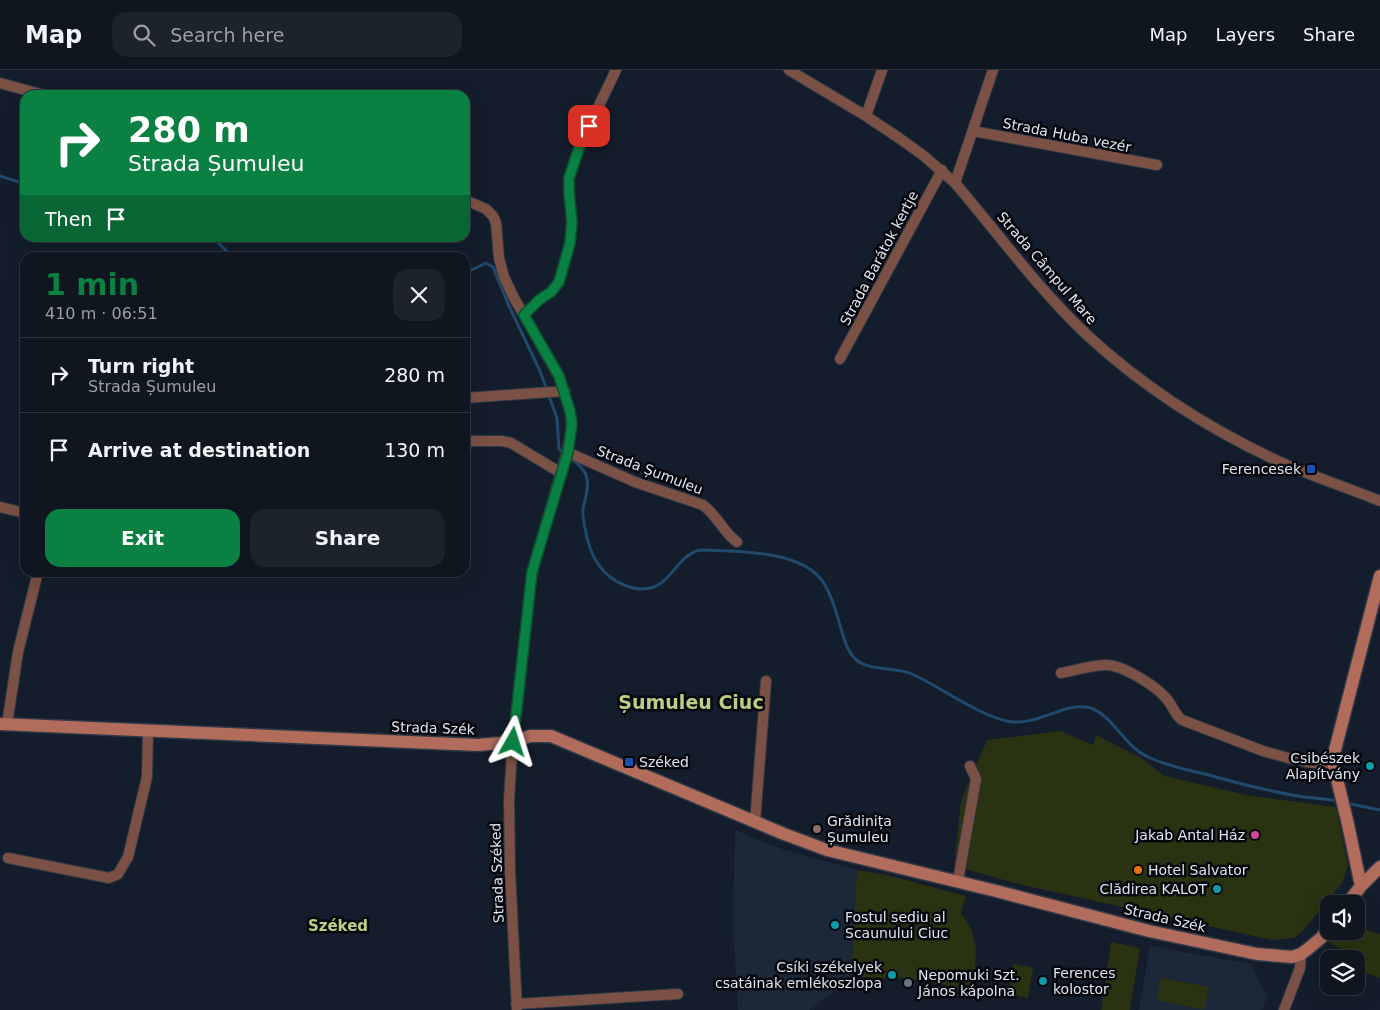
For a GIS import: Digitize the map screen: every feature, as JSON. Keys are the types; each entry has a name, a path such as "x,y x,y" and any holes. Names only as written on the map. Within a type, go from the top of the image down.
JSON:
{"street":[{"path":"524,315 539,300 551,292 559,282 570,243 572,222 569,178 580,145 616,70"},
{"path":"866,116 882,70"},
{"path":"955,183 993,70"},
{"name":"Strada Câmpul Mare","path":"791,71 866,116 942,170 1067,314 1132,373 1199,418 1236,440 1279,461 1380,501"},
{"path":"0,83 26,90"},
{"name":"Strada Huba vezér","path":"972,131 1157,166"},
{"name":"Strada Barátok kertje","path":"840,359 942,170"},
{"path":"470,202 486,209 494,216 499,258 504,277 559,376 565,391 572,424 568,452 532,572 513,742"},
{"path":"470,398 565,391"},
{"path":"470,441 502,441 511,443 561,473"},
{"name":"Strada Șumuleu","path":"568,452 635,482 703,505 711,511 727,534 737,542"},
{"path":"0,507 20,512"},
{"path":"1361,886 1334,767 1334,754 1380,576"},
{"path":"3,724 37,577"},
{"path":"1061,673 1108,665 1118,667 1160,692 1168,700 1176,716 1182,720 1263,751 1334,767"},
{"path":"755,822 766,681"},
{"name":"Strada Szék","path":"3,724 478,745 513,742 530,736 551,736 755,822 827,850 1149,931 1257,954 1292,957 1301,954"},
{"path":"8,858 109,878 118,874 128,856 147,777 148,730"},
{"name":"Strada Széked","path":"513,742 509,799 516,1007 678,994"},
{"path":"958,882 976,779 970,766"},
{"path":"1354,895 1380,866"},
{"path":"1284,1010 1300,968 1301,954 1320,939"}],"shaded area":[{"path":"735,830 781,849 857,870 851,977 809,1010 738,1010 733,923"},
{"path":"1150,946 1251,964 1267,997 1262,1010 1139,1010"}],"green space":[{"path":"1060,731 1093,745 1096,735 1141,758 1165,776 1246,795 1336,807 1348,865 1342,883 1332,895 1320,895 1320,910 1303,931 1294,938 1272,940 1018,884 954,866 961,800 987,740"},
{"path":"857,870 887,875 966,896 961,913 971,928 976,948 974,990 903,978 851,977"},
{"path":"1365,930 1380,934 1380,978 1365,972 1365,950 1343,950 1328,942 1330,940 1365,940"},
{"path":"1111,942 1140,948 1130,1010 1101,1010"},
{"path":"1014,964 1033,968 1028,998 1008,994"},
{"path":"1161,978 1209,987 1204,1010 1156,1000"}],"waterway":[{"path":"0,176 20,182"},
{"path":"218,242 227,252"},
{"path":"470,271 486,263 493,267 508,304 540,371 557,418 559,449 563,453"},
{"path":"570,458 585,472 587,479 583,514 589,546 602,569 615,581 639,589 651,588 660,584 690,554 700,550 749,552 784,558 813,571 823,582 832,600 849,650 854,658 861,663 912,674 977,710 1003,720 1024,722 1063,710 1082,707 1091,708 1106,718 1132,746 1155,760 1178,768 1268,790 1338,801"},
{"path":"1346,803 1380,810"}],"place":[{"name":"Ferencesek","path":"1311,469"},
{"name":"Széked","path":"629,762"},
{"name":"Csibészek Alapítvány","path":"1370,766"},
{"name":"Grădinița Șumuleu","path":"817,829"},
{"name":"Jakab Antal Ház","path":"1255,835"},
{"name":"Hotel Salvator","path":"1138,870"},
{"name":"Clădirea KALOT","path":"1217,889"},
{"name":"Fostul sediu al Scaunului Ciuc","path":"835,925"},
{"name":"Csíki székelyek csatáinak emlékoszlopa","path":"892,975"},
{"name":"Ferences kolostor","path":"1043,981"},
{"name":"Nepomuki Szt. János kápolna","path":"908,983"}],"district":[{"name":"Șumuleu Ciuc","path":"691,702"},
{"name":"Széked","path":"338,926"}],"route":[{"path":"513,742 532,572 568,452 572,424 565,391 559,376 524,315 539,300 551,292 559,282 570,243 572,222 569,178 580,145 589,126"}]}
